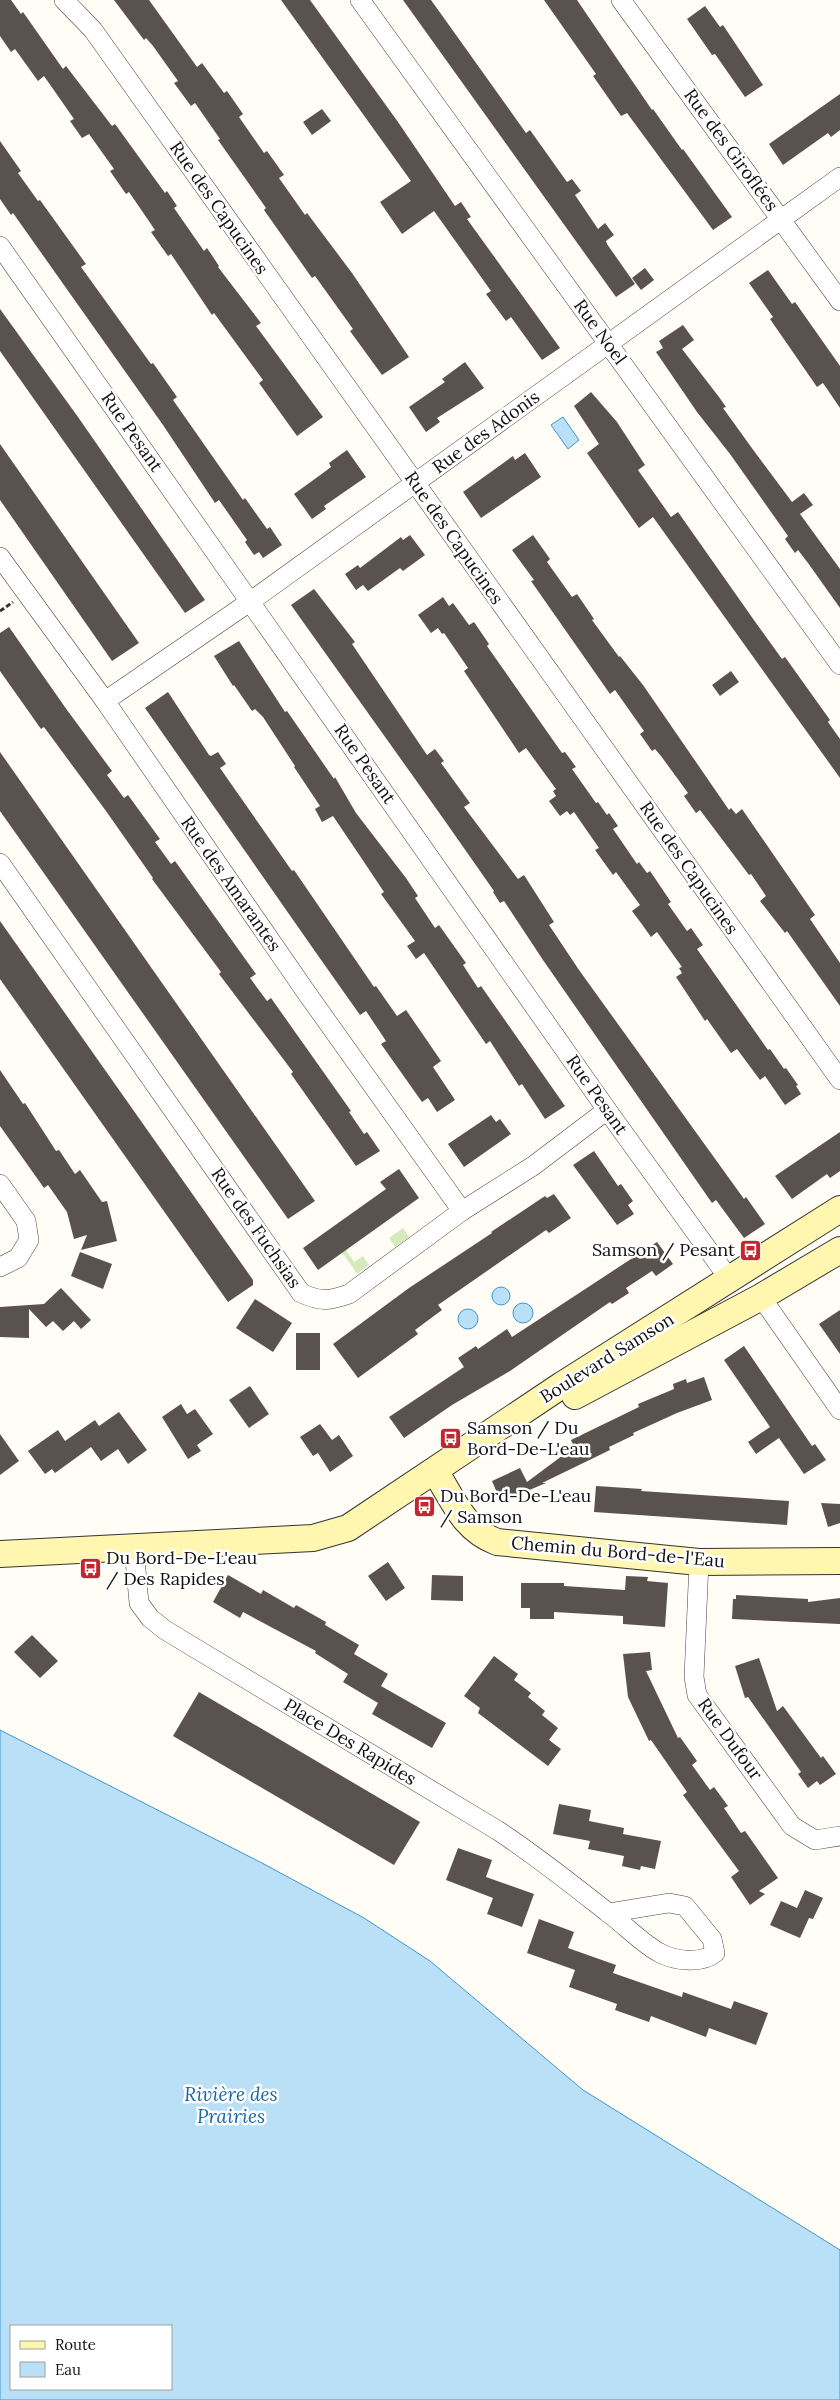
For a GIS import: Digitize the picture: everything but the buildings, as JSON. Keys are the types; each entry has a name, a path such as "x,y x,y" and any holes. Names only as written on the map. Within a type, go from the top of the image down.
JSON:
{"street":[{"name":"Rue des Capucines","path":"64,0 93,30 840,1080"},
{"name":"Rue Noel","path":"360,0 840,665"},
{"name":"Rue des Giroflées","path":"621,0 840,300"},
{"name":"Rue des Adonis","path":"105,701 251,601 840,178"},
{"name":"Rue Pesant","path":"0,246 607,1110 730,1280"},
{"name":"Rue des Amarantes","path":"0,557 105,701 306,992 462,1211"},
{"name":"Rue des Fuchsias","path":"0,863 301,1292 316,1300 333,1300 349,1294 462,1211 533,1166 607,1110"},
{"path":"0,1184 26,1221 29,1240 18,1258 0,1266"},
{"name":"Boulevard Samson","path":"435,1471 562,1385 840,1209"},
{"name":"Boulevard Samson","path":"435,1471 761,1297 840,1250"},
{"path":"761,1297 840,1410"},
{"path":"0,1554 313,1538 348,1528 435,1471"},
{"name":"Chemin du Bord-de-l'Eau","path":"435,1471 470,1527 482,1536 497,1542 699,1562 840,1560"},
{"name":"Place Des Rapides","path":"134,1548 139,1603 150,1618 165,1630 497,1830 535,1855 608,1913 660,1953 699,1961 714,1953 712,1939 685,1906 670,1903 608,1913"},
{"name":"Rue Dufour","path":"699,1562 694,1677 698,1695 792,1826 815,1840 840,1836"}],"green space":[{"path":"403,1228 409,1237 395,1247 389,1238"},
{"path":"344,1247 354,1262 363,1256 369,1265 357,1274 340,1249"}],"water":[{"path":"563,417 579,440 568,449 551,425"},
{"path":"497,1287 505,1287 510,1292 508,1303 497,1305 492,1300 492,1292"},
{"path":"523,1303 530,1306 533,1313 530,1320 523,1323 516,1320 513,1313 516,1306"},
{"path":"468,1309 475,1312 478,1319 475,1326 468,1329 461,1326 458,1319 461,1312"},
{"name":"Rivière des Prairies","path":"0,1730 262,1863 364,1918 430,1961 583,2090 840,2250 840,2400 0,2400"}],"place":[{"name":"Samson / Pesant","path":"751,1250"},
{"name":"Samson / Du Bord-De-L'eau","path":"451,1438"},
{"name":"Du Bord-De-L'eau / Samson","path":"424,1506"},
{"name":"Du Bord-De-L'eau / Des Rapides","path":"90,1568"}]}
